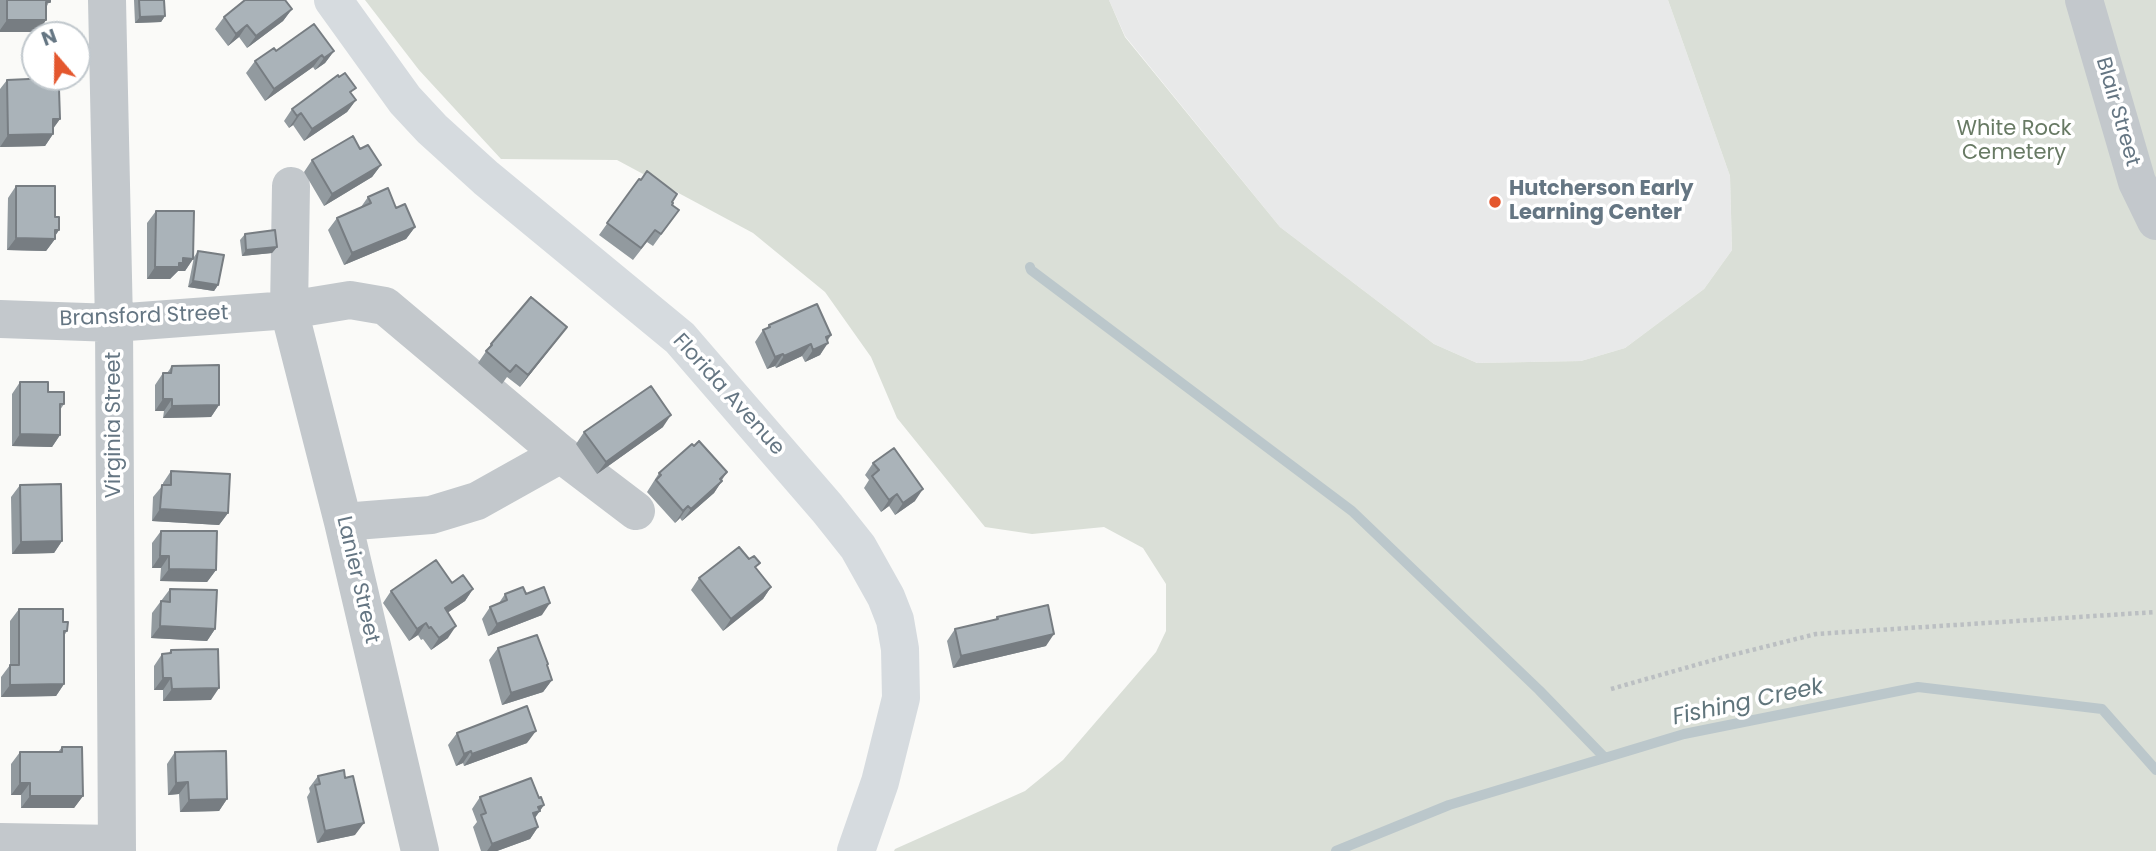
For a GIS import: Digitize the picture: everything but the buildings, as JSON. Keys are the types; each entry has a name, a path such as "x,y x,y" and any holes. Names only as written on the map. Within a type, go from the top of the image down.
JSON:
{"main road":[{"name":"Florida Avenue","path":"333,0 405,100 432,129 486,178 680,338 858,547 886,597 895,620 900,649 901,698 880,782 856,851"}],"street":[{"name":"Virginia Street","path":"107,0 114,323 117,848"},
{"name":"Blair Street","path":"2084,0 2137,182 2156,221"},
{"name":"Lanier Street","path":"291,186 289,310 343,522 420,851"},
{"name":"Bransford Street","path":"0,319 114,323 289,310 350,300 385,306 561,454 636,511"},
{"path":"343,522 431,515 477,501 561,454"},
{"path":"0,842 117,848"}],"path":[{"path":"1611,689 1816,634 2156,612"}],"shaded area":[{"name":"Hutcherson Early Learning Center","path":"1109,0 1668,0 1730,176 1732,250 1704,289 1625,348 1581,361 1477,363 1434,344 1280,227 1125,36"}],"green space":[{"name":"White Rock Cemetery","path":"365,0 1109,0 1125,37 1280,227 1434,344 1477,363 1581,361 1625,348 1704,289 1732,250 1730,176 1668,0 2156,0 2156,851 894,851 1025,791 1063,760 1156,652 1166,631 1166,584 1143,548 1104,527 1032,534 985,527 897,418 871,357 825,292 753,233 617,160 501,159 419,70"}],"waterway":[{"path":"1030,267 1352,511 1539,690 1605,758"},
{"name":"Fishing Creek","path":"1336,851 1449,805 1684,734 1918,687 2102,709 2156,770"}],"place":[{"name":"Hutcherson Early Learning Center","path":"1495,202"}]}
